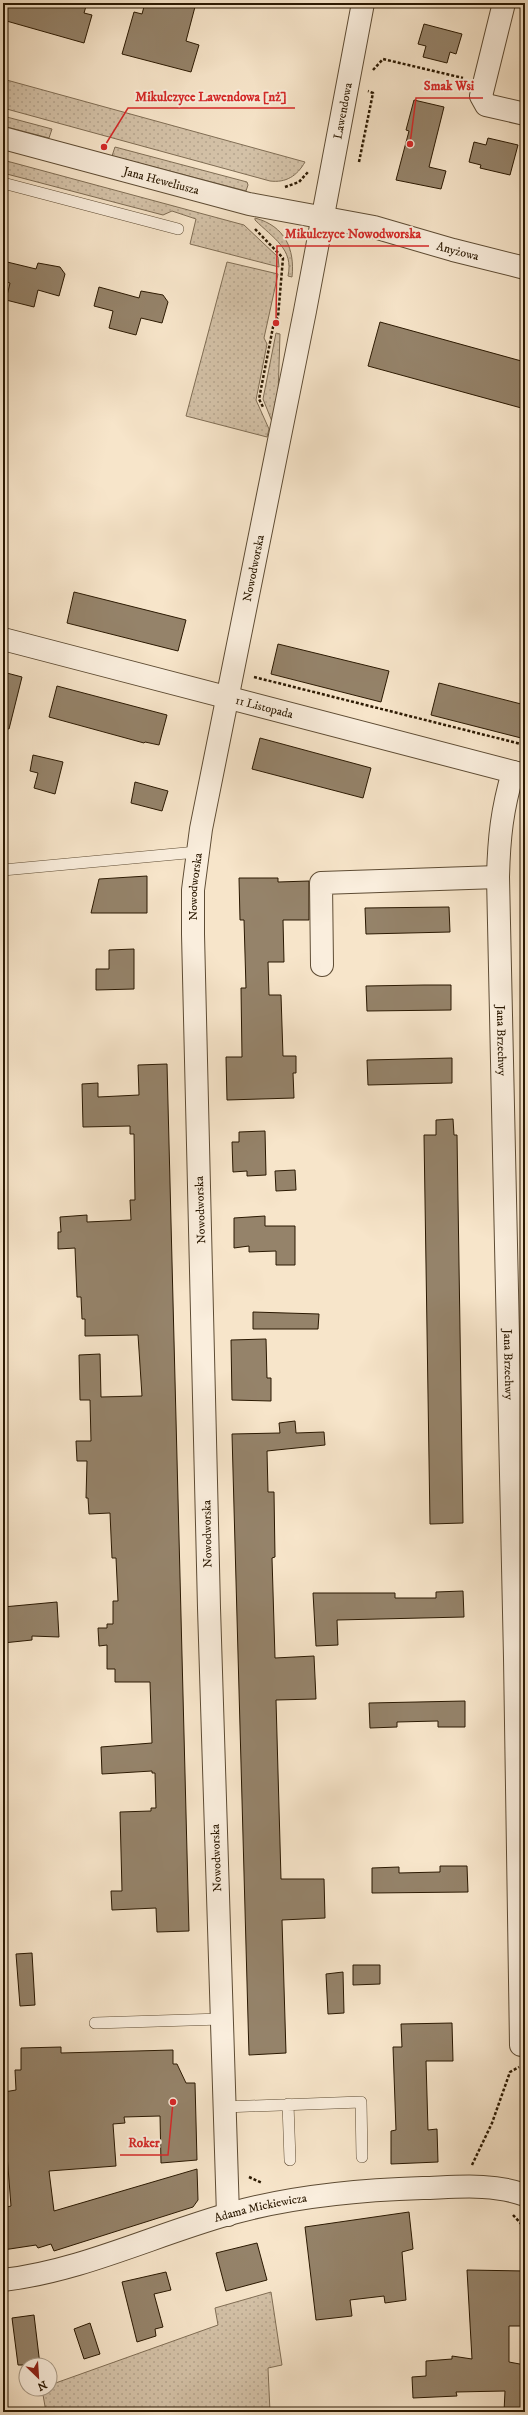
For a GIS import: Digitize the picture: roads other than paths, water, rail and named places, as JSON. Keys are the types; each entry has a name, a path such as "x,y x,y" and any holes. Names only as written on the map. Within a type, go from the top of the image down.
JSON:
{"street":[{"name":"Lawendowa","path":"322,218 363,3"},
{"path":"504,3 483,82 481,96 486,105 525,114"},
{"name":"Jana Heweliusza","path":"3,138 250,204 322,218"},
{"name":"Anyżowa","path":"322,218 374,227 453,250 525,268"},
{"name":"Nowodworska","path":"228,2215 221,2019 192,934 197,852 232,666 283,421 322,218"},
{"name":"11 Listopada","path":"3,639 519,773"},
{"name":"Jana Brzechwy","path":"519,773 502,809 499,831 498,877 515,1658 521,2054"},
{"path":"322,965 320,883 498,877"},
{"name":"Adama Mickiewicza","path":"3,2280 52,2271 228,2215 268,2204 354,2192 472,2187 512,2190 525,2195"}],"lane":[{"path":"3,183 178,229"},
{"path":"3,870 197,852"},
{"path":"95,2023 221,2019"},
{"path":"224,2107 361,2102 362,2157"},
{"path":"288,2104 290,2160"}],"place":[{"name":"Smak Wsi","path":"410,144"},
{"name":"Mikulczyce Lawendowa [nż]","path":"104,147"},
{"name":"Mikulczyce Nowodworska","path":"276,323"},
{"name":"Roker","path":"173,2102"}]}
